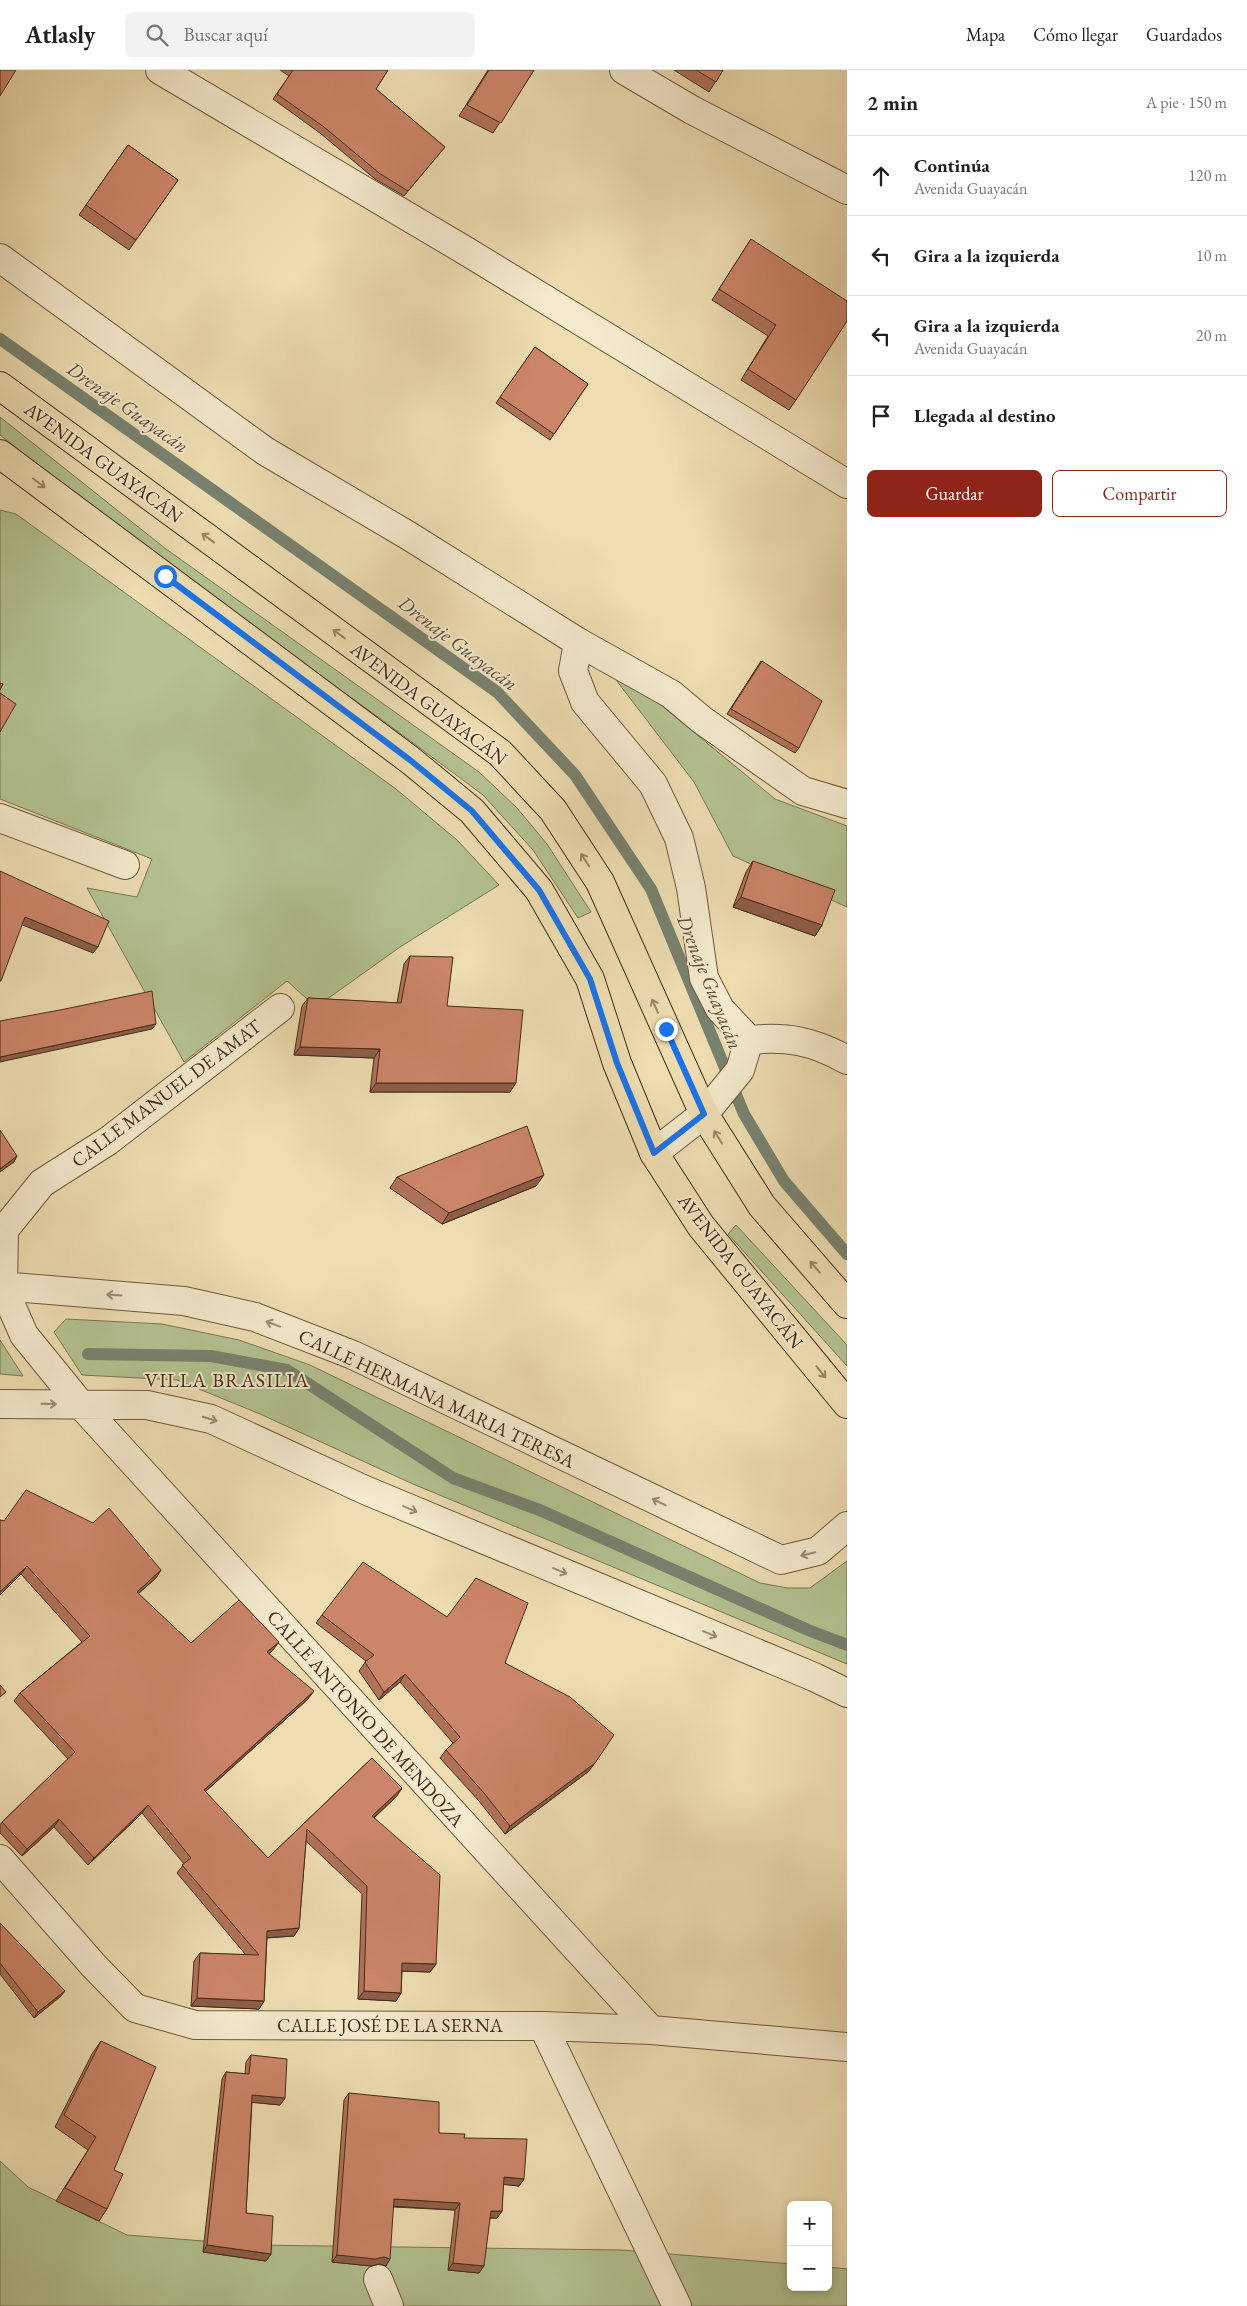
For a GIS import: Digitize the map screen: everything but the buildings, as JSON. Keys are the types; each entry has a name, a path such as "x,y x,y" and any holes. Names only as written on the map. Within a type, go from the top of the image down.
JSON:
{"main road":[{"name":"AVENIDA GUAYACÁN","path":"0,386 500,753 552,810 600,882 704,1114 762,1206 847,1304"},
{"name":"AVENIDA GUAYACÁN","path":"0,454 402,754 472,811 539,890 590,979 617,1063 654,1153 701,1226 847,1404"}],"street":[{"path":"160,70 466,250 847,484"},
{"path":"624,70 692,110 847,190"},
{"path":"0,258 265,451 409,536 578,642 671,694 702,720 803,791 847,804"},
{"path":"578,642 574,671 585,702 653,784 679,838 691,888 704,978 720,1008 749,1040"},
{"path":"0,818 125,865"},
{"name":"CALLE MANUEL DE AMAT","path":"81,1405 24,1335 1,1287 4,1230 42,1183 108,1141 280,1008"},
{"path":"749,1040 770,1038 794,1039 823,1047 847,1060"},
{"path":"654,1153 704,1114 740,1070 749,1040"},
{"name":"CALLE HERMANA MARIA TERESA","path":"1,1287 184,1300 255,1317 353,1355 781,1560 818,1551 847,1526"},
{"path":"0,1404 147,1404 211,1418 365,1490 847,1693"},
{"name":"CALLE ANTONIO DE MENDOZA","path":"81,1405 651,2030"},
{"name":"CALLE JOSÉ DE LA SERNA","path":"0,1859 94,1966 136,2008 195,2024 543,2026 651,2030 847,2047"},
{"path":"543,2026 677,2305"},
{"path":"378,2279 390,2306"}],"green space":[{"path":"0,417 166,549 479,772 517,808 547,844 591,912 578,918 533,850 483,795 381,719 161,563 0,435"},
{"path":"0,510 16,514 396,789 457,840 499,885 400,947 316,1007 287,981 184,1062 87,888 137,897 152,859 0,799"},
{"path":"613,676 656,701 775,799 847,826 847,907 733,856 694,782"},
{"path":"736,1225 847,1345 847,1366 728,1234"},
{"path":"66,1319 162,1324 239,1340 310,1365 760,1583 788,1588 810,1588 847,1561 847,1664 413,1484 260,1414 177,1380 82,1375 54,1332"},
{"path":"0,1340 23,1376 0,1374"},
{"path":"0,2161 28,2187 127,2235 254,2245 622,2250 787,2264 787,2291 832,2291 832,2267 847,2269 847,2306 0,2306"}],"waterway":[{"name":"Drenaje Guayacán","path":"0,339 497,692 575,775 651,889 744,1114 784,1181 847,1254"},
{"path":"88,1354 211,1356 287,1370 453,1478 542,1511 808,1630 847,1645"}],"district":[{"name":"VILLA BRASILIA","path":"227,1380"}],"route":[{"path":"165,576 410,760 472,811 539,890 590,979 617,1063 654,1153 704,1114 666,1029"}]}
